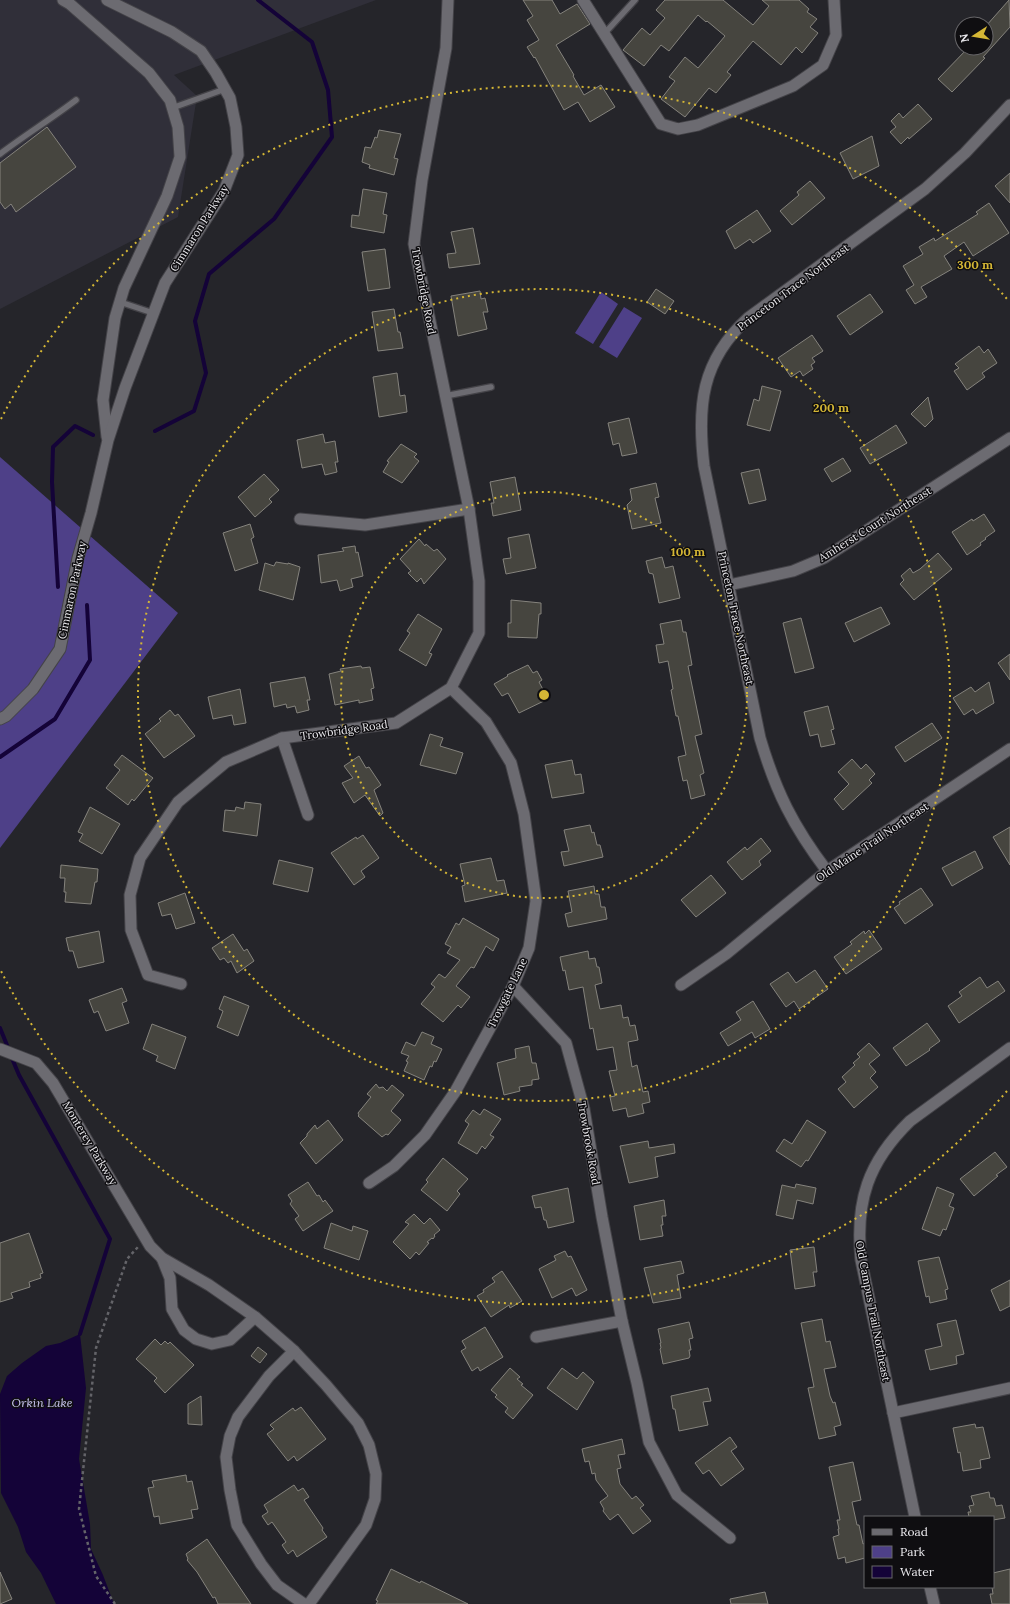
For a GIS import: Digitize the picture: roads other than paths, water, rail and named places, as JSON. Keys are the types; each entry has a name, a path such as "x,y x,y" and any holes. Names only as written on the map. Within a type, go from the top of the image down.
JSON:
{"street":[{"name":"Cimmaron Parkway","path":"63,0 70,4 149,73 170,100 178,127 180,157 167,196 124,288 115,318 103,400 108,440"},
{"name":"Cimmaron Parkway","path":"0,719 6,716 33,689 60,649 78,558 91,513 108,440 153,313 165,283 224,191 238,155 236,127 230,98 201,51 172,32 107,0"},
{"name":"Trowbridge Road","path":"181,984 148,975 131,930 130,895 140,858 178,802 226,762 282,738 396,723 451,688 479,632 479,581 469,510 414,244 422,180 446,48 448,0"},
{"path":"583,0 661,124 678,128 698,125 793,86 823,65 836,35 834,0"},
{"name":"Princeton Trace Northeast","path":"827,871 809,848 780,798 760,738 704,466 701,435 702,409 706,383 713,363 734,330 748,318 925,189 966,153 1010,105"},
{"name":"Amherst Court Northeast","path":"729,585 793,571 824,558 1010,438"},
{"path":"300,519 365,525 469,510"},
{"name":"Trowgate Lane","path":"369,1183 394,1166 425,1135 455,1092 513,986 529,948 536,900 524,814 511,762 486,722 451,688"},
{"path":"282,738 308,815"},
{"name":"Old Maine Trail Northeast","path":"681,985 726,954 827,871 1010,749"},
{"name":"Trowbrook Road","path":"513,986 566,1042 584,1109 602,1217 622,1320 649,1442 677,1495 730,1538"},
{"name":"Old Campus Trail Northeast","path":"915,1516 861,1260 858,1237 859,1221 865,1191 873,1169 885,1149 910,1121 1010,1048"},
{"name":"Monterey Parkway","path":"0,1049 36,1063 54,1083 150,1246 162,1258 209,1285 255,1317 294,1351 326,1385 358,1424 369,1445 376,1474 375,1499 366,1526 309,1604"},
{"name":"Monterey Parkway","path":"162,1258 170,1278 172,1309 184,1330 196,1339 212,1344 230,1340 255,1317"},
{"path":"536,1337 622,1320"},
{"path":"294,1351 269,1376 238,1417 230,1436 226,1458 230,1490 237,1525 261,1564 277,1585 304,1604"},
{"path":"893,1413 1010,1388"},
{"path":"930,1588 934,1604"}],"lane":[{"path":"604,34 635,0"},
{"path":"172,108 225,89"},
{"path":"0,154 29,132 46,123 76,100"},
{"path":"120,302 153,313"},
{"path":"445,396 491,387"}],"water":[{"name":"Orkin Lake","path":"80,1334 86,1388 79,1459 90,1524 91,1549 114,1604 56,1604 41,1573 26,1552 18,1527 1,1493 0,1394 7,1376 46,1346 60,1343"}],"waterway":[{"path":"155,431 194,411 206,373 195,321 209,274 274,219 332,137 328,90 312,42 258,0"},
{"path":"58,587 52,482 53,447 75,426 93,435"},
{"path":"0,757 55,719 90,660 87,605"},
{"path":"0,1028 9,1050"},
{"path":"11,1056 19,1075 110,1239 80,1334"}]}
